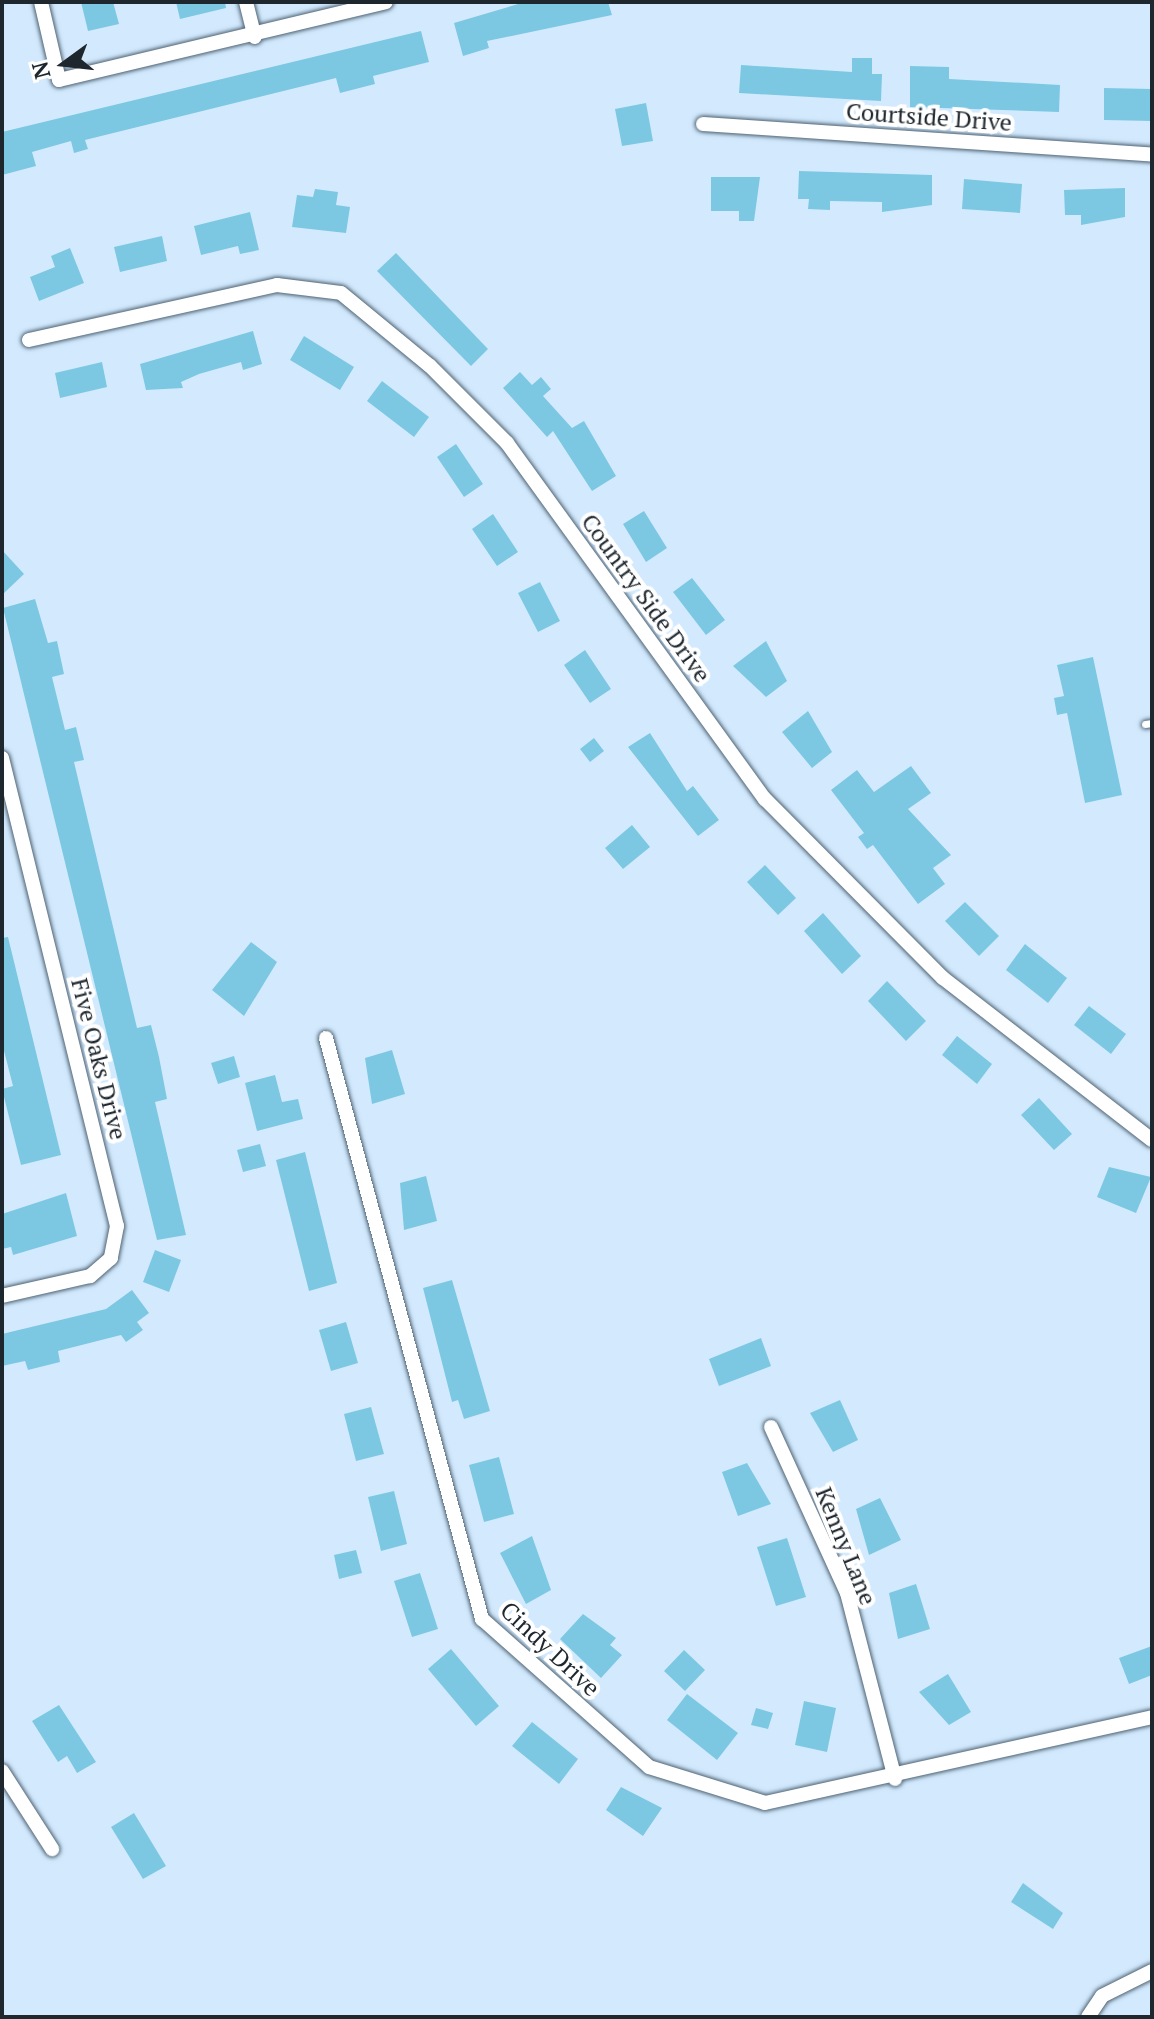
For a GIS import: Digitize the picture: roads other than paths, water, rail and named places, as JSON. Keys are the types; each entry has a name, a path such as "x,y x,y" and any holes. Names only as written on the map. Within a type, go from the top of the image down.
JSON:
{"street":[{"path":"41,2 59,80 255,37 386,2"},
{"path":"246,2 255,37"},
{"name":"Courtside Drive","path":"703,124 1152,155"},
{"name":"Country Side Drive","path":"29,340 277,285 341,293 430,366 507,443 765,799 943,978 1152,1140"},
{"name":"Five Oaks Drive","path":"2,758 117,1226 111,1258 90,1276 2,1296"},
{"name":"Cindy Drive","path":"326,1038 482,1619 649,1767 765,1803 895,1779 1152,1717"},
{"name":"Kenny Lane","path":"771,1427 847,1593 895,1779"},
{"path":"2,1771 52,1849"},
{"path":"1088,2017 1102,1996 1152,1971"}]}
